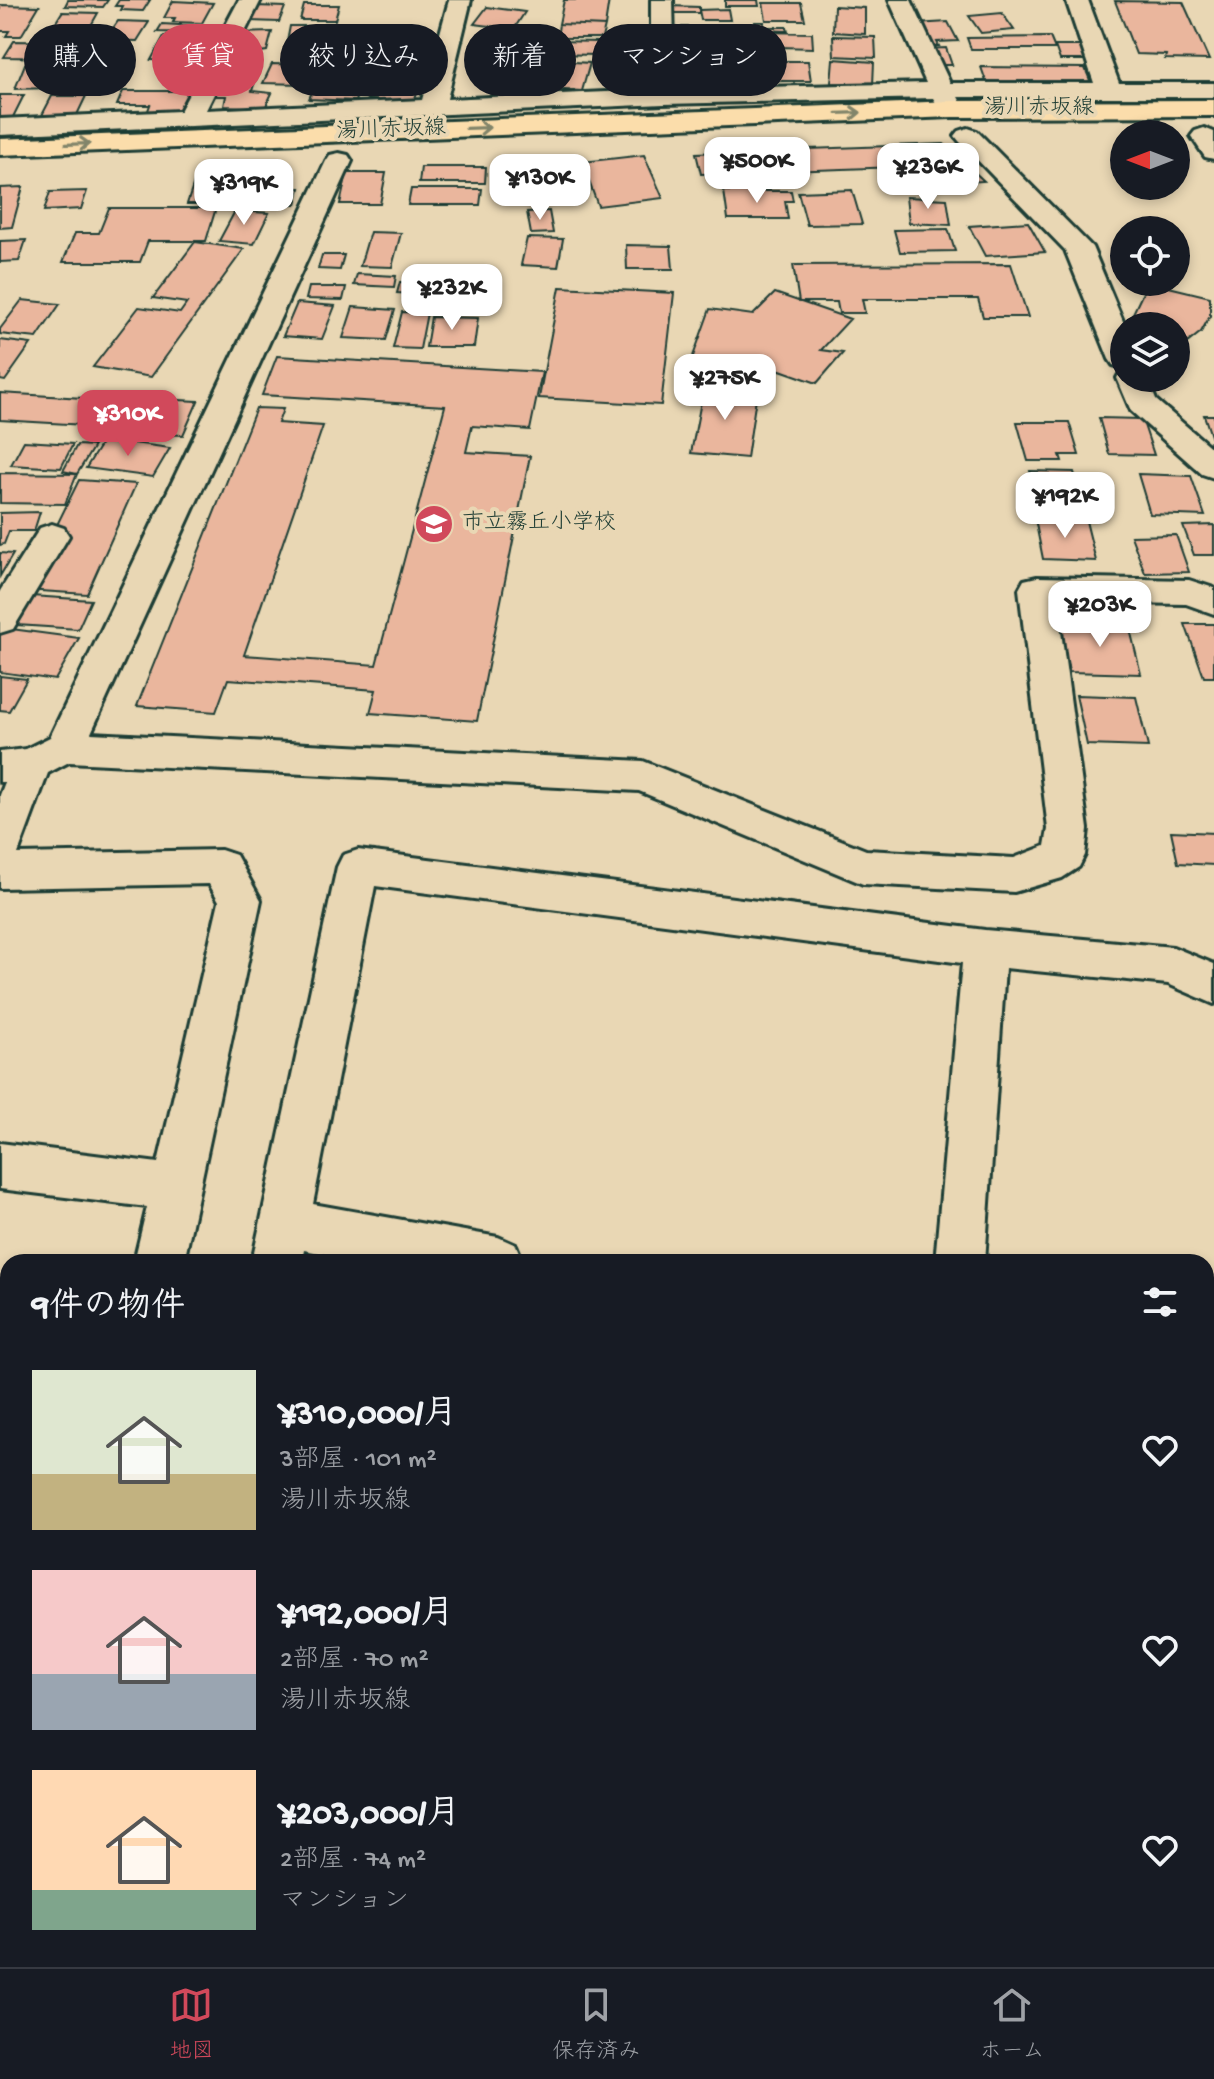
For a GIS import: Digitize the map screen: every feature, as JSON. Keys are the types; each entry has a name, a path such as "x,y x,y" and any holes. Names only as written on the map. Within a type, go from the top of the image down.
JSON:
{"main road":[{"name":"湯川赤坂線","path":"0,147 947,100 1214,108"},
{"name":"湯川赤坂線","path":"940,136 999,136"},
{"path":"1190,138 1211,141"}],"street":[{"path":"189,118 250,0"},
{"path":"433,106 460,0"},
{"path":"662,0 663,97"},
{"path":"900,0 947,100"},
{"path":"1077,0 1109,90"},
{"path":"0,127 663,97 947,100 1109,90 1214,90"},
{"path":"968,136 1078,247 1110,325"},
{"path":"0,849 32,759 339,161"},
{"path":"1137,392 1142,404 1214,467"},
{"path":"0,620 52,536"},
{"path":"32,759 643,776 863,867 1014,875 1047,866 1064,855 1068,829 1037,589 1189,592 1214,601"},
{"path":"0,871 221,867 240,900 161,1254"},
{"path":"411,1254 281,1242 358,867 985,948 1173,966 1214,985"},
{"path":"961,1254 985,948"},
{"path":"0,1166 176,1188"}],"building":[{"path":"68,0 108,0 103,7 65,6"},
{"path":"119,0 150,0 143,11 121,10 123,6 115,6"},
{"path":"564,0 609,0 605,24 559,24"},
{"path":"725,0 758,0 759,6 725,6"},
{"path":"173,1 213,3 202,23 173,22 175,18 164,18"},
{"path":"1115,1 1183,2 1209,60 1165,59 1166,55 1136,54"},
{"path":"763,3 801,3 805,20 766,20"},
{"path":"0,5 39,6 28,24 24,24 21,36 6,36 9,31 0,31"},
{"path":"304,5 339,5 335,20 300,20"},
{"path":"256,6 285,7 279,22 250,21"},
{"path":"669,6 699,7 699,13 669,13"},
{"path":"834,6 865,8 865,34 833,32"},
{"path":"487,7 525,12 517,24 474,24"},
{"path":"728,9 730,20 701,20 699,10"},
{"path":"62,12 98,13 92,24 55,24"},
{"path":"1002,13 1014,30 981,33 969,16"},
{"path":"118,21 149,22 137,41 136,24 116,24"},
{"path":"948,22 958,41 937,42 939,46 927,46 916,24"},
{"path":"576,25 592,25 592,38 576,38"},
{"path":"264,32 272,32 267,51 264,51"},
{"path":"787,32 812,33 813,48 787,47"},
{"path":"833,36 875,37 876,58 834,56"},
{"path":"1050,37 1055,49 971,49 967,38"},
{"path":"14,41 24,41 24,57 4,57"},
{"path":"576,41 592,42 592,55 576,55"},
{"path":"1055,46 1080,46 1086,60 1060,60"},
{"path":"946,48 952,65 932,65 926,49"},
{"path":"833,59 874,62 873,85 831,83"},
{"path":"787,61 808,61 811,81 787,81"},
{"path":"576,62 590,63 582,91 576,91"},
{"path":"272,64 280,64 280,83 264,81"},
{"path":"24,66 24,89 15,89"},
{"path":"981,67 1085,68 1092,85 987,84"},
{"path":"136,91 152,91 152,96 189,96 183,113 147,113 150,105 117,105 121,96 136,96"},
{"path":"264,92 272,93 265,108 224,106 226,96 264,96"},
{"path":"0,95 24,95 12,119 0,119"},
{"path":"52,96 86,96 75,119 40,119"},
{"path":"310,96 357,96 355,101 309,99"},
{"path":"368,96 416,96 413,103 367,99"},
{"path":"944,144 984,181 949,183 925,166 701,174 696,153"},
{"path":"644,155 663,198 598,206 582,162"},
{"path":"421,167 486,167 485,183 419,183"},
{"path":"560,168 565,192 515,195 512,171"},
{"path":"347,173 386,173 380,204 340,204"},
{"path":"196,177 243,177 241,182 264,182 262,188 300,188 296,204 187,204"},
{"path":"23,187 12,227 0,228 0,188"},
{"path":"411,189 482,189 480,205 408,205"},
{"path":"852,190 862,224 807,225 798,192"},
{"path":"87,191 81,209 44,211 50,192"},
{"path":"724,191 791,191 793,201 785,201 788,219 728,219"},
{"path":"906,197 947,199 951,225 909,223"},
{"path":"109,208 216,208 206,241 148,241 140,262 63,262 75,233 99,233"},
{"path":"235,211 269,213 254,244 219,241"},
{"path":"549,211 553,233 531,234 527,212"},
{"path":"1028,222 1045,252 985,256 969,226"},
{"path":"948,229 955,251 900,252 894,230"},
{"path":"370,232 401,233 392,267 360,266"},
{"path":"527,238 563,239 558,267 521,265"},
{"path":"26,240 19,261 0,262 0,241"},
{"path":"195,242 244,249 151,377 93,367 139,307 180,313 187,303 153,298"},
{"path":"626,245 671,246 673,269 627,269"},
{"path":"322,255 344,255 340,270 318,269"},
{"path":"1011,264 1028,317 983,317 978,299 862,299 865,313 839,313 837,302 799,302 793,265"},
{"path":"357,274 396,276 394,287 354,285"},
{"path":"400,282 443,284 440,295 397,293"},
{"path":"309,287 346,287 343,300 306,299"},
{"path":"560,287 674,293 661,405 539,398"},
{"path":"1190,292 1210,297 1210,316 1201,332 1190,341 1190,312 1134,312 1141,296 1190,296"},
{"path":"775,293 850,319 821,350 843,353 817,383 749,359 746,370 691,362 710,309 753,315"},
{"path":"22,300 60,304 37,338 0,334 0,329"},
{"path":"297,303 335,306 322,339 283,336"},
{"path":"353,307 395,310 386,340 343,338"},
{"path":"402,312 427,313 420,349 393,348"},
{"path":"431,317 478,318 474,347 426,347"},
{"path":"0,340 31,344 5,381 0,380"},
{"path":"277,356 542,372 530,430 472,426 466,452 530,456 477,721 370,713 376,690 228,679 216,712 137,706 256,408 283,409 278,423 323,426 244,655 376,665 445,406 262,395"},
{"path":"704,386 757,391 747,458 691,453"},
{"path":"0,393 116,400 102,426 0,420"},
{"path":"136,398 198,401 183,435 120,432"},
{"path":"1204,415 1214,415 1214,445"},
{"path":"1099,418 1142,419 1154,455 1109,454"},
{"path":"1017,422 1069,422 1079,455 1060,455 1062,461 1028,461"},
{"path":"104,439 170,448 153,477 86,468"},
{"path":"24,441 73,444 61,468 11,465"},
{"path":"77,445 94,446 77,474 63,471"},
{"path":"1030,471 1074,472 1085,514 1039,513"},
{"path":"0,473 77,474 65,504 0,503"},
{"path":"1138,474 1191,476 1205,516 1150,514"},
{"path":"79,480 136,484 87,594 25,590"},
{"path":"40,512 34,531 9,531 4,544 0,545 0,513"},
{"path":"1035,519 1086,521 1096,561 1043,559"},
{"path":"1214,525 1214,555 1194,555 1183,526"},
{"path":"1176,535 1189,572 1145,573 1131,536"},
{"path":"0,553 13,554 0,576"},
{"path":"31,596 91,600 78,629 17,625"},
{"path":"1059,623 1129,625 1141,674 1069,672"},
{"path":"1185,624 1214,624 1214,677 1204,677"},
{"path":"4,628 79,638 55,680 0,672 0,634"},
{"path":"0,676 27,679 9,711 0,710"},
{"path":"1076,695 1136,697 1148,747 1087,745"},
{"path":"1171,831 1214,833 1214,865 1178,863"}],"place":[{"name":"市立霧丘小学校","path":"434,524"}]}
